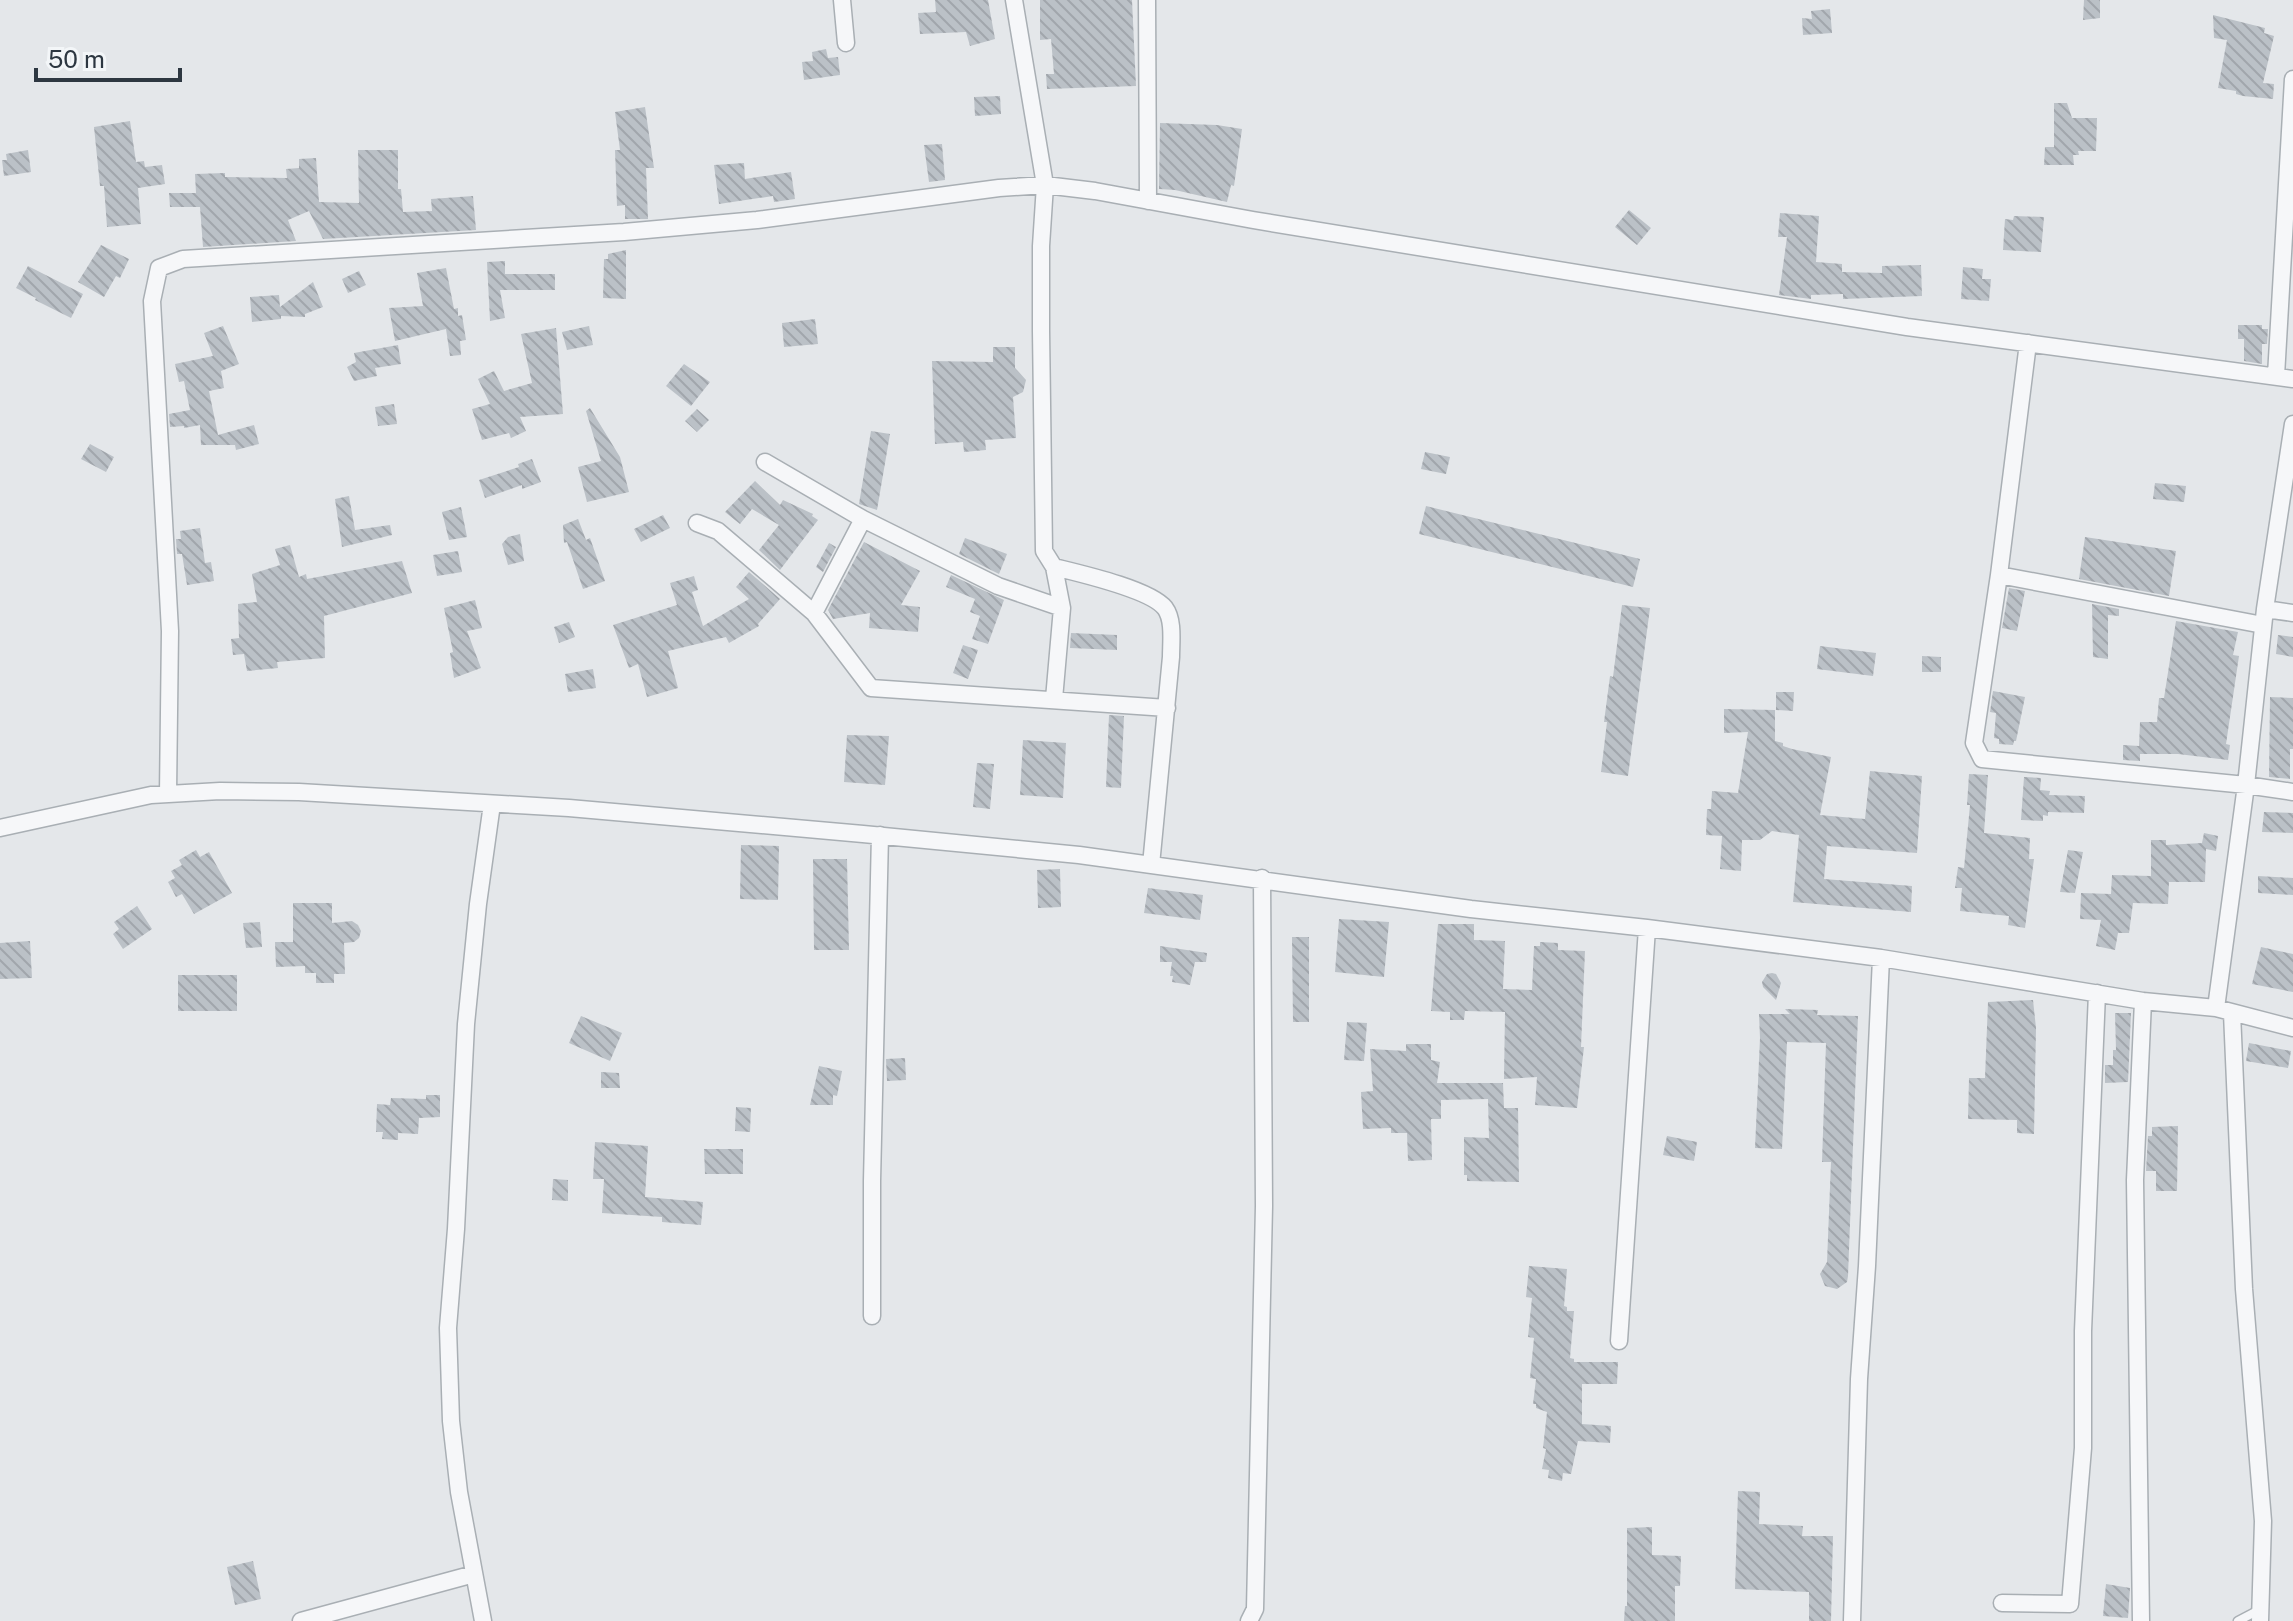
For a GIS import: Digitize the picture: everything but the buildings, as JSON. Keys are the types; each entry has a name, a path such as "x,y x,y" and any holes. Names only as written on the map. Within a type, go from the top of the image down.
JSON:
{"street":[{"path":"842,0 846,43"},
{"path":"1014,0 1045,185 1041,246 1041,521 1044,551 1054,567 1062,608 1054,699"},
{"path":"1147,0 1148,201"},
{"path":"168,794 170,631 152,301 159,268 183,259 728,223 887,205 999,188 1045,185 1907,327 2285,378 2293,79"},
{"path":"2028,343 1974,743 1982,759 2293,792"},
{"path":"2261,1615 2263,1521 2224,1010 2264,617 2293,424"},
{"path":"765,462 863,519 998,586 1062,608"},
{"path":"814,613 863,519"},
{"path":"697,523 718,531 814,613 871,688 1167,708"},
{"path":"1054,567 1104,579 1156,600 1167,610 1172,632 1151,865"},
{"path":"1999,575 2264,617 2293,613"},
{"path":"0,828 151,795 220,791 299,792 569,808 880,835 1262,878 1471,909 1881,958 2143,1001 2224,1010 2293,1028"},
{"path":"483,1621 459,1492 451,1421 448,1328 466,1024 492,804"},
{"path":"872,1316 880,835"},
{"path":"1249,1621 1255,1601 1260,1449 1264,1206 1262,878"},
{"path":"1619,1341 1647,928"},
{"path":"1852,1621 1859,1379 1881,958"},
{"path":"2002,1603 2070,1604 2083,1448 2083,1331 2097,993"},
{"path":"2141,1621 2135,1180 2143,1001"},
{"path":"301,1621 474,1574"}],"lane":[{"path":"2238,1621 2261,1615"}]}
